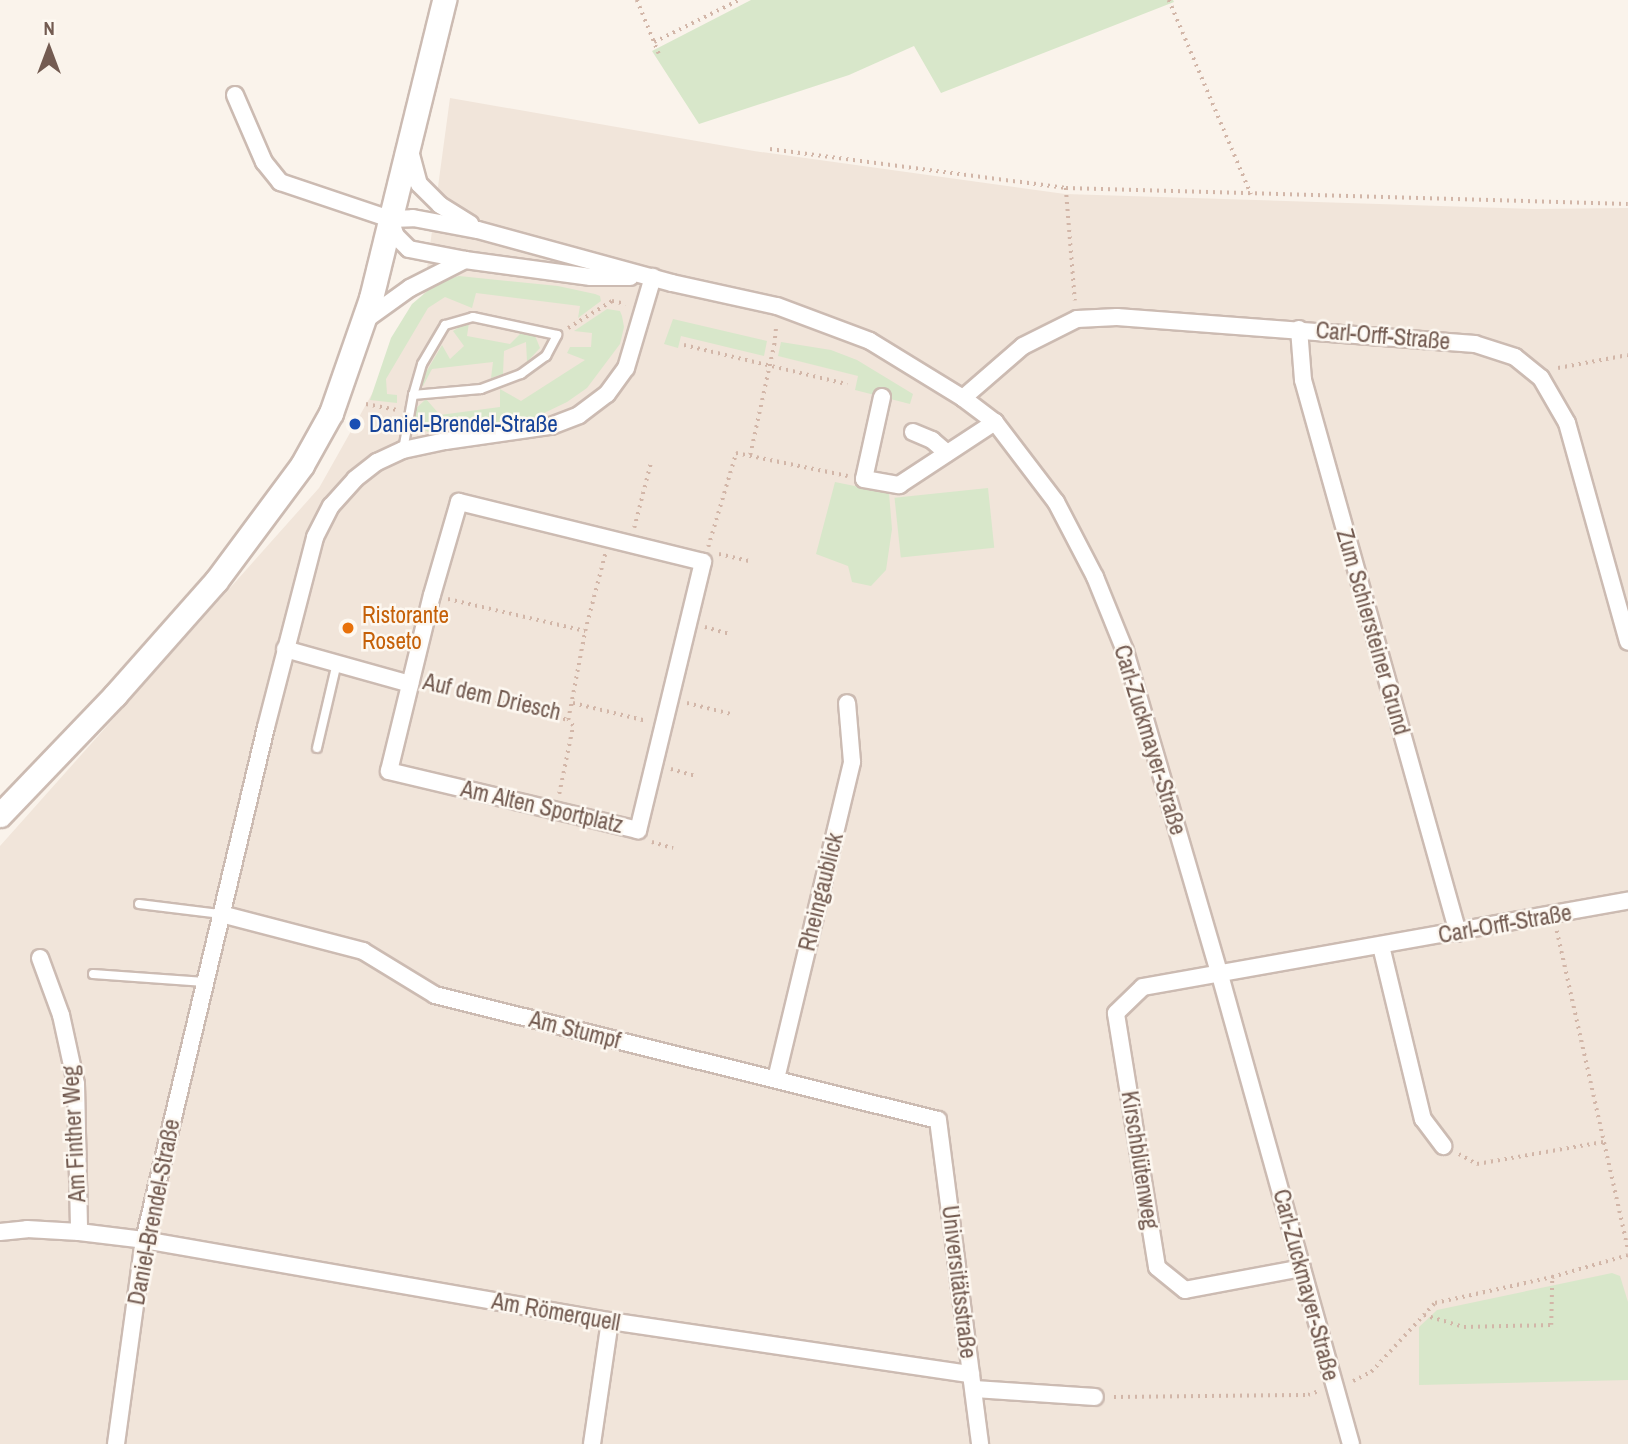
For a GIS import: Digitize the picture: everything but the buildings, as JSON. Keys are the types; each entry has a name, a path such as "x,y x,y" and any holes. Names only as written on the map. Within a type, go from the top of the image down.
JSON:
{"main road":[{"path":"0,815 124,685 216,581 302,466 331,413 364,321 444,0"}],"street":[{"path":"235,95 272,176 300,190 390,219"},
{"name":"Carl-Zuckmayer-Straße","path":"407,140 419,184 440,205 478,230"},
{"name":"Carl-Zuckmayer-Straße","path":"653,277 591,277 465,260 409,249 396,236 390,219 414,218 478,230 653,277 777,306 870,341 963,398 995,422 1056,502 1095,577 1125,651 1220,975 1351,1444"},
{"path":"364,321 410,288 465,260"},
{"name":"Daniel-Brendel-Straße","path":"116,1444 144,1240 285,649 315,537 331,506 355,479 377,462 403,450 446,441 518,433 551,426 579,415 607,394 626,368 646,309 653,277"},
{"name":"Carl-Orff-Straße","path":"963,398 1023,346 1077,319 1118,317 1475,344 1515,357 1541,378 1567,423 1628,642"},
{"name":"Zum Schiersteiner Grund","path":"1299,329 1303,380 1458,933"},
{"path":"882,397 864,479 899,485 995,422"},
{"path":"913,432 932,440 947,453"},
{"name":"Auf dem Driesch","path":"411,682 432,595 459,502 630,544 705,557"},
{"name":"Am Alten Sportplatz","path":"411,682 389,771 638,830 666,726 705,557"},
{"path":"285,649 411,682"},
{"name":"Rheingaublick","path":"776,1079 852,762 847,704"},
{"name":"Carl-Orff-Straße","path":"1220,975 1628,901"},
{"name":"Am Stumpf","path":"221,914 363,951 435,995 938,1120"},
{"path":"1381,947 1423,1119 1443,1146"},
{"name":"Am Finther Weg","path":"40,958 61,1015 76,1084 79,1232"},
{"name":"Kirschblütenweg","path":"1220,975 1143,987 1116,1013 1157,1267 1185,1290 1302,1268"},
{"name":"Universitätsstraße","path":"938,1120 980,1444"},
{"name":"Am Finther Weg","path":"0,1232 27,1229 144,1240"},
{"name":"Am Römerquell","path":"144,1240 973,1381 1095,1397"},
{"path":"592,1444 611,1321"}],"lane":[{"path":"403,450 413,395 422,364 446,325 473,317 557,335 546,356 521,374 481,389 413,395"},
{"path":"317,748 337,663"},
{"path":"139,904 221,914"},
{"path":"93,974 205,982"}],"path":[{"path":"637,0 659,54"},
{"path":"654,42 739,0"},
{"path":"1169,0 1251,194"},
{"path":"770,149 1066,188 1628,204"},
{"path":"1066,188 1077,319"},
{"path":"557,335 612,301 646,309"},
{"path":"684,345 847,384"},
{"path":"750,455 774,345"},
{"path":"1541,378 1558,368 1628,355"},
{"path":"366,404 410,414"},
{"path":"750,561 705,557 736,453 864,479"},
{"path":"630,544 651,462"},
{"name":"Auf dem Driesch","path":"411,682 568,720 585,631 609,539"},
{"path":"432,595 585,631"},
{"path":"689,623 730,634"},
{"path":"672,699 731,714"},
{"path":"573,703 666,726"},
{"path":"555,811 573,726 568,720"},
{"path":"655,765 696,776"},
{"path":"1095,1397 1308,1395 1371,1372 1435,1304 1552,1277 1628,1252 1553,916"},
{"path":"1443,1146 1478,1164 1603,1142"},
{"path":"1424,1315 1464,1327 1551,1325 1552,1277"}],"shaded area":[{"path":"450,98 754,151 1065,194 1535,209 1628,208 1628,1444 0,1444 0,846 319,488 422,305"}],"green space":[{"path":"751,0 1174,2 941,93 914,46 849,75 699,124 652,51"},
{"path":"459,276 558,286 595,294 600,296 601,301 578,318 580,306 476,293 472,308 445,297 428,308 386,379 387,394 397,395 397,403 370,400 391,338 412,304 437,283"},
{"path":"607,309 620,311 622,316 624,327 620,344 587,388 567,402 536,417 518,420 428,432 415,424 412,412 426,399 440,415 500,407 500,389 521,401 585,360 567,353 570,347 591,347 592,333 574,331"},
{"path":"673,319 767,341 764,356 681,336 678,348 664,344"},
{"path":"469,323 467,336 510,344 524,330 534,333 540,348 527,362 526,342 504,351 503,374 491,378 493,362 432,369 423,386 419,384 442,345 450,359 464,346 453,331"},
{"path":"781,342 831,350 857,360 913,394 910,404 855,390 858,376 778,356"},
{"path":"835,482 889,493 892,529 886,570 871,586 852,582 848,566 816,554"},
{"path":"988,488 994,548 901,557 895,498"},
{"path":"1612,1273 1620,1276 1628,1302 1628,1380 1419,1385 1419,1327 1437,1310"}],"place":[{"name":"Daniel-Brendel-Straße","path":"355,424"},
{"name":"Ristorante Roseto","path":"348,628"}]}
